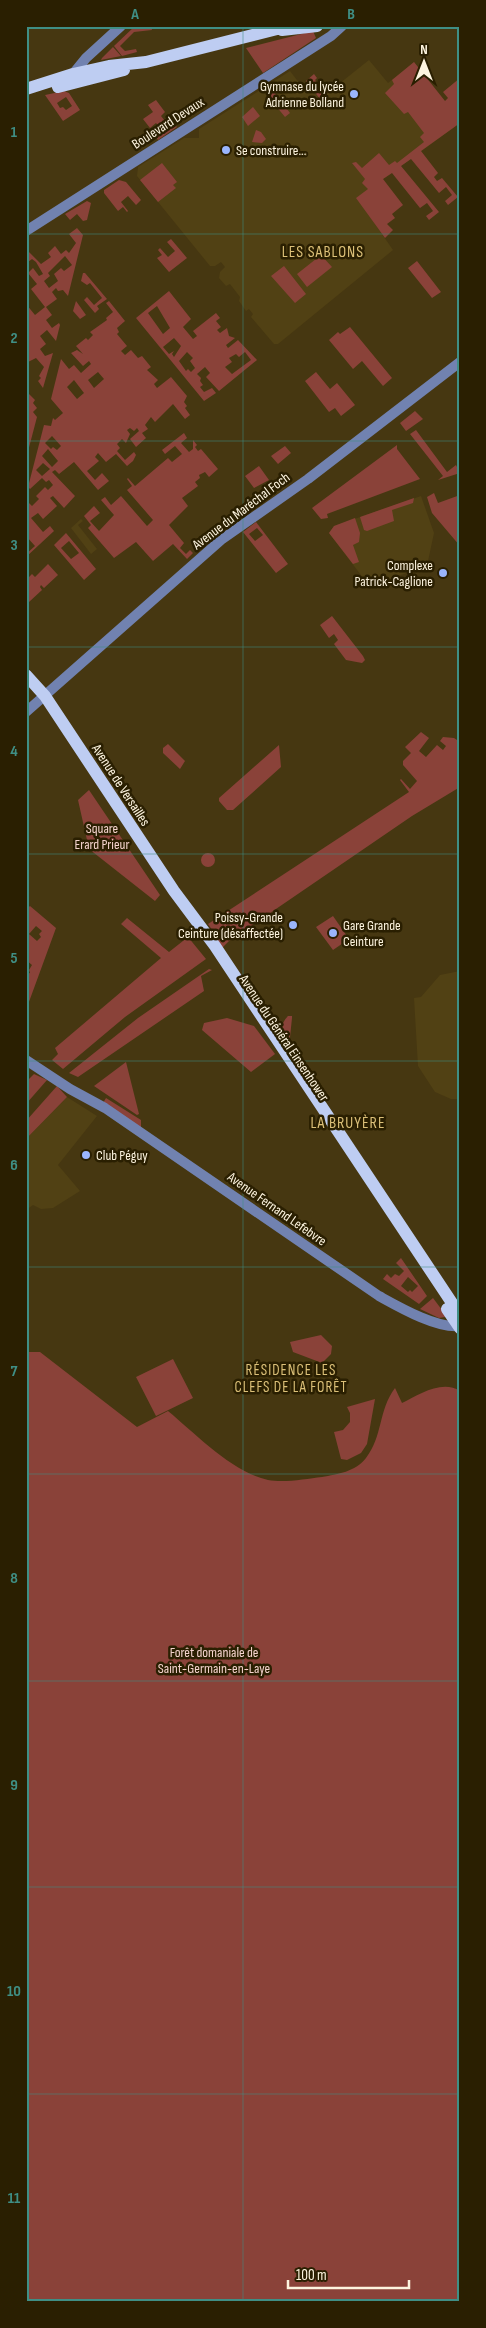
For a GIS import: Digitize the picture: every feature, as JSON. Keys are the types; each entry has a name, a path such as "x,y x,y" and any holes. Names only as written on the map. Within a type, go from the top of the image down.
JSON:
{"main road":[{"path":"26,90 81,72 119,72 146,62 284,28 317,26"},
{"name":"Avenue de Versailles","path":"26,675 44,696 174,891 215,946"},
{"name":"Avenue de Versailles","path":"174,891 190,926"},
{"name":"Avenue du Général Einsenhower","path":"190,926 458,1322"},
{"name":"Avenue du Général Einsenhower","path":"215,946 458,1322"}],"street":[{"path":"81,72 121,26"},
{"path":"325,40 327,26"},
{"name":"Boulevard Devaux","path":"26,231 325,40 342,26"},
{"name":"Avenue du Maréchal Foch","path":"26,712 221,540 308,479 460,362"},
{"name":"Avenue Fernand Lefebvre","path":"26,1052 73,1083 87,1096 379,1296 419,1316 458,1322"},
{"name":"Avenue Fernand Lefebvre","path":"26,1060 68,1087 87,1096"}],"shaded area":[{"path":"369,60 388,83 414,62 460,123 357,198 393,250 278,344 274,344 251,317 253,314 249,309 246,311 239,301 240,297 230,284 226,286 219,278 220,272 225,267 221,262 215,266 210,266 137,176 138,167 184,138 199,138 199,129 290,71 303,88 308,84 320,99"},
{"path":"421,496 434,533 427,566 372,585 367,583 329,533 334,526"},
{"path":"81,519 83,521 78,525 97,549 91,554 71,528"},
{"path":"460,971 460,1099 451,1099 435,1092 418,1066 414,998 421,997 440,975"},
{"path":"67,1097 97,1116 58,1165 80,1191 53,1208 41,1209 33,1205 26,1210 26,1139"}],"green space":[{"path":"135,26 151,26 152,30 134,32 120,46 125,51 136,49 137,52 122,56 114,46"},
{"path":"313,31 316,38 263,73 246,48"},
{"path":"113,47 121,56 101,60 102,58"},
{"path":"414,62 445,101 448,98 443,92 460,78 460,123 421,151 438,173 434,177 437,181 442,178 458,197 448,205 445,201 452,195 446,187 439,193 411,159 401,166 439,212 429,220 426,216 433,211 427,203 420,208 392,173 383,179 403,205 392,214 395,218 387,224 393,230 385,238 356,198 368,189 362,183 365,179 352,163 356,162 362,168 379,153 389,165 395,161 397,163 424,142 420,137 424,133 408,112 404,114 385,93 394,84 392,80"},
{"path":"314,74 317,78 315,80 319,85 321,83 328,92 320,99 306,81"},
{"path":"279,86 274,92 290,113 285,117 267,95"},
{"path":"64,91 69,93 80,110 63,121 45,95","holes":["66,97 72,106 66,110 63,107 60,108 57,103"]},
{"path":"156,100 165,112 161,116 169,126 173,123 177,127 158,140 155,136 162,130 156,123 150,128 143,119 153,112 148,105"},
{"path":"253,107 260,116 248,126 242,117"},
{"path":"256,130 261,132 266,139 262,143 252,142"},
{"path":"162,163 177,182 173,185 176,188 158,202 140,180"},
{"path":"119,180 126,182 141,200 136,205 128,196 121,202 127,212 123,207 118,211 104,193 104,190"},
{"path":"87,201 91,203 87,220 83,221 77,214 70,220 65,214"},
{"path":"77,228 83,235 68,296 63,290 58,291 56,288 52,292 57,299 46,307 52,315 46,320 52,328 59,323 60,325 56,341 47,330 40,336 46,344 40,349 45,356 53,353 43,388 38,381 41,378 39,376 44,367 36,358 26,363 26,304 35,315 45,307 31,289 37,284 28,273 33,268 39,276 43,274 36,262 32,259 28,262 26,249 41,264 51,257 48,253 55,246 61,254 66,250 69,253 76,243 69,234","holes":["65,256 72,265 64,271 61,268 54,274 58,281 49,288 44,281 50,276 48,273"]},
{"path":"171,239 187,258 169,272 157,258 162,255 158,250 160,248 168,257 175,251 167,242"},
{"path":"321,255 332,267 307,287 297,274"},
{"path":"417,261 441,292 432,298 408,268"},
{"path":"284,266 306,294 295,303 271,276"},
{"path":"83,273 107,299 97,306 99,309 95,313 84,300 87,297 94,305 102,298 90,283 87,285 81,281"},
{"path":"169,291 191,319 183,327 193,339 197,336 193,331 216,313 220,318 216,321 221,327 217,330 220,333 227,328 229,336 235,338 226,345 228,348 238,340 257,360 219,391 206,377 210,373 205,367 197,374 201,378 200,381 203,385 200,387 204,392 212,388 216,393 204,401 136,318","holes":["157,306 170,328 163,334 148,313","174,338 181,346 174,357 172,354 174,351 169,354 163,347","187,352 193,358 190,361 195,368 191,372 188,369 186,371 179,361","245,352 251,360 232,374 225,367 232,362 229,358 236,354 239,357"]},
{"path":"76,301 86,315 80,319 73,311"},
{"path":"109,301 125,321 117,328 119,332 117,334 127,346 121,351 125,355 131,350 138,358 142,356 151,367 147,370 158,380 154,384 157,388 171,377 187,396 184,402 187,406 185,408 190,415 185,419 173,404 155,422 151,417 145,425 148,429 142,433 146,438 136,447 130,439 139,431 137,428 134,431 130,428 127,430 130,434 126,443 122,439 117,444 120,448 117,451 125,460 134,452 136,455 127,466 116,454 106,462 98,453 95,457 99,461 87,471 95,480 102,473 109,481 98,490 74,462 59,474 55,470 52,472 75,496 64,508 53,496 50,498 57,506 43,519 38,513 31,518 43,532 50,526 54,531 26,557 26,554 35,546 26,536 26,500 32,506 39,499 36,496 45,487 48,490 53,485 49,480 46,482 42,478 30,489 28,487 44,425 51,426 53,418 55,420 63,413 51,399 61,359 69,369 74,365 81,373 91,364 89,361 83,366 71,353 77,350 83,354 76,346 86,338 88,340 93,335 90,332 107,320 106,318 113,312 106,303","holes":["98,372 104,379 94,388 88,380","74,380 84,393 77,399 67,387","52,436 61,446 57,450 53,447 51,449 45,443","48,449 58,461 52,467 42,456","43,463 50,469 42,476 36,470"]},
{"path":"350,327 392,378 383,386 362,361 353,369 329,340 338,332 340,334"},
{"path":"316,372 330,389 337,383 355,405 341,416 335,408 329,412 305,381"},
{"path":"27,392 35,400 33,403 37,408 33,412 37,417 26,459"},
{"path":"415,411 423,419 406,431 400,423"},
{"path":"416,430 447,472 456,465 460,473 438,480 443,476 410,434"},
{"path":"184,433 187,438 181,443 189,452 193,449 193,440 197,445 195,447 198,451 201,449 218,469 209,477 205,472 199,475 200,478 195,482 198,486 182,498 188,506 169,525 184,543 180,548 186,554 190,550 193,553 187,559 173,544 153,561 136,542 114,558 88,528 91,525 84,516 94,506 100,513 90,521 99,531 114,515 101,500 105,497 111,505 121,496 147,526 153,520 127,490 132,486 127,479 135,486 168,458 172,462 182,454 175,446 165,454 162,450"},
{"path":"397,445 397,449 420,479 327,514 328,518 321,519 312,508"},
{"path":"285,446 291,453 278,464 271,456"},
{"path":"259,466 269,480 254,488 245,476"},
{"path":"434,493 438,503 460,495 460,546 432,513 427,497"},
{"path":"414,498 413,503 392,510 394,521 367,531 364,530 360,517"},
{"path":"355,518 360,533 359,542 353,545 359,562 353,564 329,533 334,526"},
{"path":"256,522 288,564 276,573 243,532","holes":["257,528 263,535 255,541 249,534"]},
{"path":"66,533 96,569 84,580 54,545","holes":["69,541 79,553 71,559 61,548"]},
{"path":"48,564 58,575 44,588 41,585 42,590 29,602 26,598 26,580 32,574 35,577"},
{"path":"332,616 363,656 365,660 362,663 346,660 334,644 338,640 334,634 329,638 320,625"},
{"path":"421,732 429,738 419,751 426,757 437,745 443,750 446,746 440,741 443,737 454,738 460,742 460,787 412,816 229,941 221,949 217,937 208,924 409,792 400,780 410,789 417,781 403,765 403,761 411,753 405,747"},
{"path":"168,744 185,761 180,769 163,753 163,748"},
{"path":"279,745 281,767 233,810 227,810 219,801 219,798"},
{"name":"Square Erard Prieur","path":"89,790 160,895 155,901 89,849 78,800"},
{"path":"205,853 211,853 215,860 211,867 205,867 201,863 201,857"},
{"path":"30,906 56,928 26,1010 26,974 30,973 29,970 32,965 26,960 26,909","holes":["36,926 42,931 39,934 41,937 37,941 29,934"]},
{"name":"Gare Grande Ceinture","path":"333,916 349,939 333,950 316,927"},
{"path":"127,918 169,952 188,937 206,959 125,1017 63,1069 52,1060 58,1054 55,1048 161,958 121,924"},
{"path":"209,969 212,970 201,976 204,991 78,1077 69,1073 138,1018"},
{"path":"288,1016 292,1016 289,1047 282,1031 283,1024"},
{"path":"227,1018 254,1026 275,1054 251,1072 202,1030 204,1023"},
{"path":"126,1062 139,1114 137,1115 94,1086"},
{"path":"34,1074 47,1080 26,1104 26,1082"},
{"path":"57,1086 67,1097 26,1139 26,1121"},
{"path":"106,1098 141,1120 141,1128 103,1103"},
{"path":"401,1258 427,1296 419,1304 383,1279 387,1274 391,1278 395,1274 399,1276 404,1271 396,1263","holes":["408,1277 418,1286 412,1292 410,1290 408,1292 401,1286"]},
{"path":"433,1298 445,1314 445,1317 439,1318 420,1309"},
{"path":"321,1335 332,1346 331,1354 322,1363 293,1352 290,1342"},
{"name":"Forêt domaniale de Saint-Germain-en-Laye","path":"26,1352 40,1352 137,1427 168,1411 228,1461 255,1476 274,1481 334,1475 346,1472 362,1463 375,1441 386,1406 395,1388 402,1403 438,1387 453,1388 460,1391 460,2302 26,2302"},
{"path":"173,1359 193,1398 156,1416 136,1377"},
{"path":"375,1399 367,1444 361,1453 347,1460 341,1459 334,1432 343,1430 350,1422 350,1413 347,1407"}],"place":[{"name":"Gymnase du lycée Adrienne Bolland","path":"354,94"},
{"name":"Se construire...","path":"226,150"},
{"name":"Complexe Patrick-Caglione","path":"443,573"},
{"name":"Poissy-Grande Ceinture (désaffectée)","path":"293,925"},
{"name":"Gare Grande Ceinture","path":"333,933"},
{"name":"Club Péguy","path":"86,1155"}],"district":[{"name":"LES SABLONS","path":"323,252"},
{"name":"LA BRUYÈRE","path":"348,1123"},
{"name":"RÉSIDENCE LES CLEFS DE LA FORÊT","path":"291,1378"}]}
